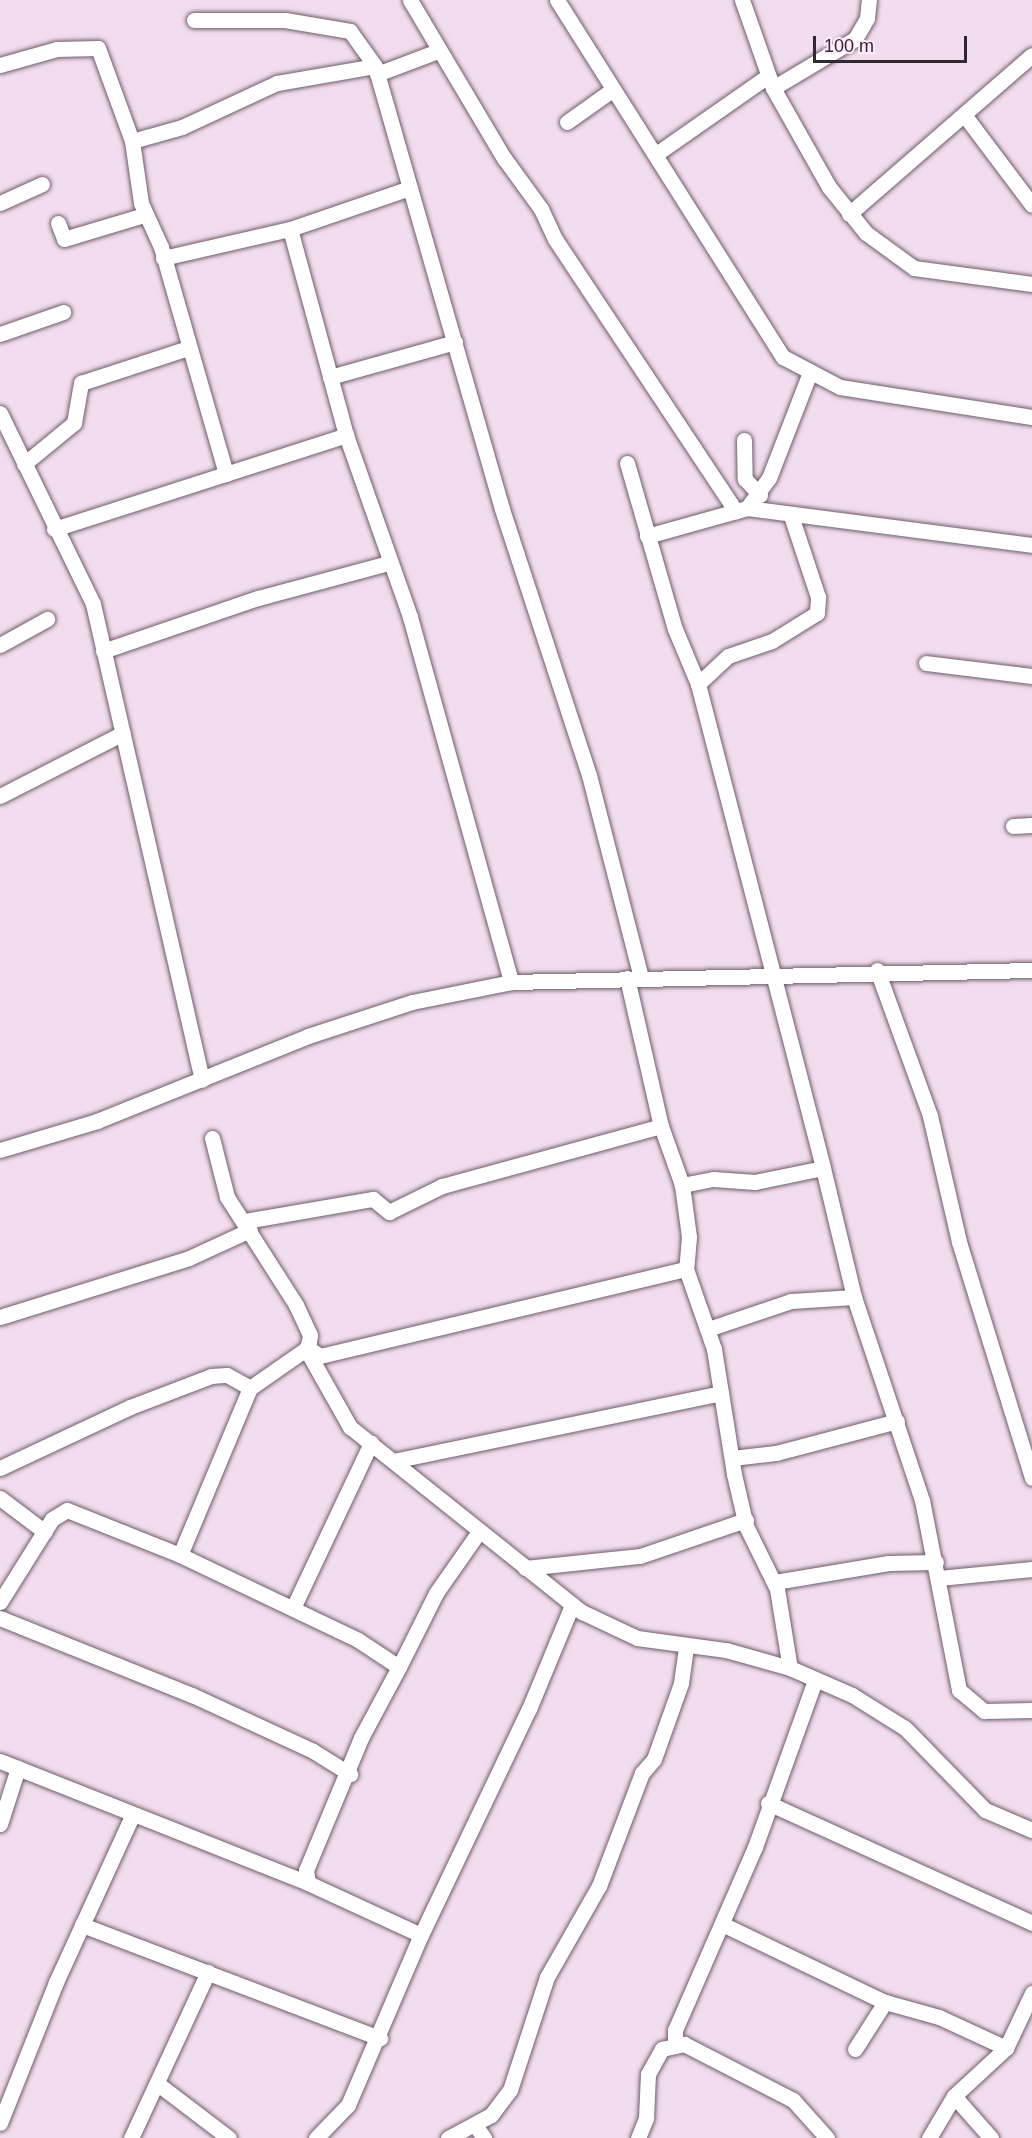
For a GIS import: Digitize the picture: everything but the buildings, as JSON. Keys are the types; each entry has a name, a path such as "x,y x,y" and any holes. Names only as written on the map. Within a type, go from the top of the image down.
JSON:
{"street":[{"path":"410,0 438,51 541,209 589,292 742,509 1032,545"},
{"path":"557,0 783,357 809,375 840,387 1032,417"},
{"path":"742,0 770,82 849,214 882,248 914,268 1032,284"},
{"path":"656,154 770,82 855,39 867,18 871,1"},
{"path":"194,20 285,20 350,31 376,70 455,342 589,775 634,977 661,1126 682,1185 689,1237 686,1269 708,1329 746,1520 775,1582 790,1668"},
{"path":"0,65 57,49 98,48 132,141 144,215 163,258 226,474"},
{"path":"132,141 182,127 277,83 376,70 438,51"},
{"path":"849,214 965,116 1032,55"},
{"path":"567,122 612,90"},
{"path":"965,116 1032,205"},
{"path":"0,203 42,184"},
{"path":"163,258 290,229 410,188"},
{"path":"58,223 64,239 144,215"},
{"path":"290,229 346,435 389,563 410,617 511,982"},
{"path":"0,334 63,312"},
{"path":"330,376 455,342"},
{"path":"24,464 74,423 81,382 188,348"},
{"path":"647,536 742,509 760,495 809,375"},
{"path":"0,413 54,529 93,603 123,733 146,854 202,1080"},
{"path":"54,529 346,435"},
{"path":"744,440 745,479 760,495"},
{"path":"627,463 647,536 698,684 776,972 792,1057 823,1168 854,1297 897,1421 936,1562 958,1690 984,1711 1032,1710"},
{"path":"698,684 723,659 772,641 817,613 818,597 791,516"},
{"path":"103,651 258,598 389,563"},
{"path":"0,645 47,619"},
{"path":"926,663 1032,676"},
{"path":"0,796 123,733"},
{"path":"1013,826 1032,825"},
{"path":"877,970 930,1116 959,1242 1032,1478"},
{"path":"0,1150 202,1080 412,1002 511,982 776,972 1032,970"},
{"path":"0,1317 189,1258 248,1225 373,1199 389,1212 442,1186 661,1126"},
{"path":"212,1138 227,1197 248,1225 308,1342 337,1410 371,1443 478,1533 572,1605 612,1629 686,1647 726,1650 790,1668 852,1695 905,1728 979,1805 1032,1830"},
{"path":"682,1185 713,1179 755,1182 823,1168"},
{"path":"308,1342 308,1348 329,1358 444,1323 686,1269"},
{"path":"708,1329 791,1301 854,1297"},
{"path":"180,1555 250,1388 308,1342"},
{"path":"0,1468 130,1407 211,1376 227,1375 250,1388"},
{"path":"393,1461 722,1394"},
{"path":"732,1458 776,1453 897,1421"},
{"path":"293,1608 371,1443"},
{"path":"0,1498 45,1532"},
{"path":"0,1602 18,1565 67,1510 180,1555 293,1608 399,1667"},
{"path":"525,1568 640,1556 746,1520"},
{"path":"308,1883 306,1870 350,1774 361,1738 436,1593 478,1533"},
{"path":"775,1582 888,1563 936,1562"},
{"path":"939,1578 1032,1569"},
{"path":"316,2138 348,2105 380,2038 421,1935 572,1605"},
{"path":"0,1618 192,1695 313,1750 350,1774"},
{"path":"448,2138 479,2132 504,2101 516,2078 522,2044 547,1977 599,1886 642,1773 654,1759 681,1683 686,1647"},
{"path":"675,2046 675,2030 722,1924 815,1680"},
{"path":"0,1761 132,1816 308,1883 421,1935"},
{"path":"0,1824 18,1768"},
{"path":"768,1803 1032,1923"},
{"path":"0,2123 82,1925 132,1816"},
{"path":"722,1924 885,2002 939,2017 1006,2048"},
{"path":"82,1925 380,2038"},
{"path":"131,2138 208,1972"},
{"path":"929,2138 954,2096 1006,2048 1032,1993"},
{"path":"855,2049 885,2002"},
{"path":"638,2138 645,2118 648,2074 662,2049 675,2046 705,2051 793,2100 826,2138"},
{"path":"158,2084 229,2138"},
{"path":"954,2096 991,2138"}]}
